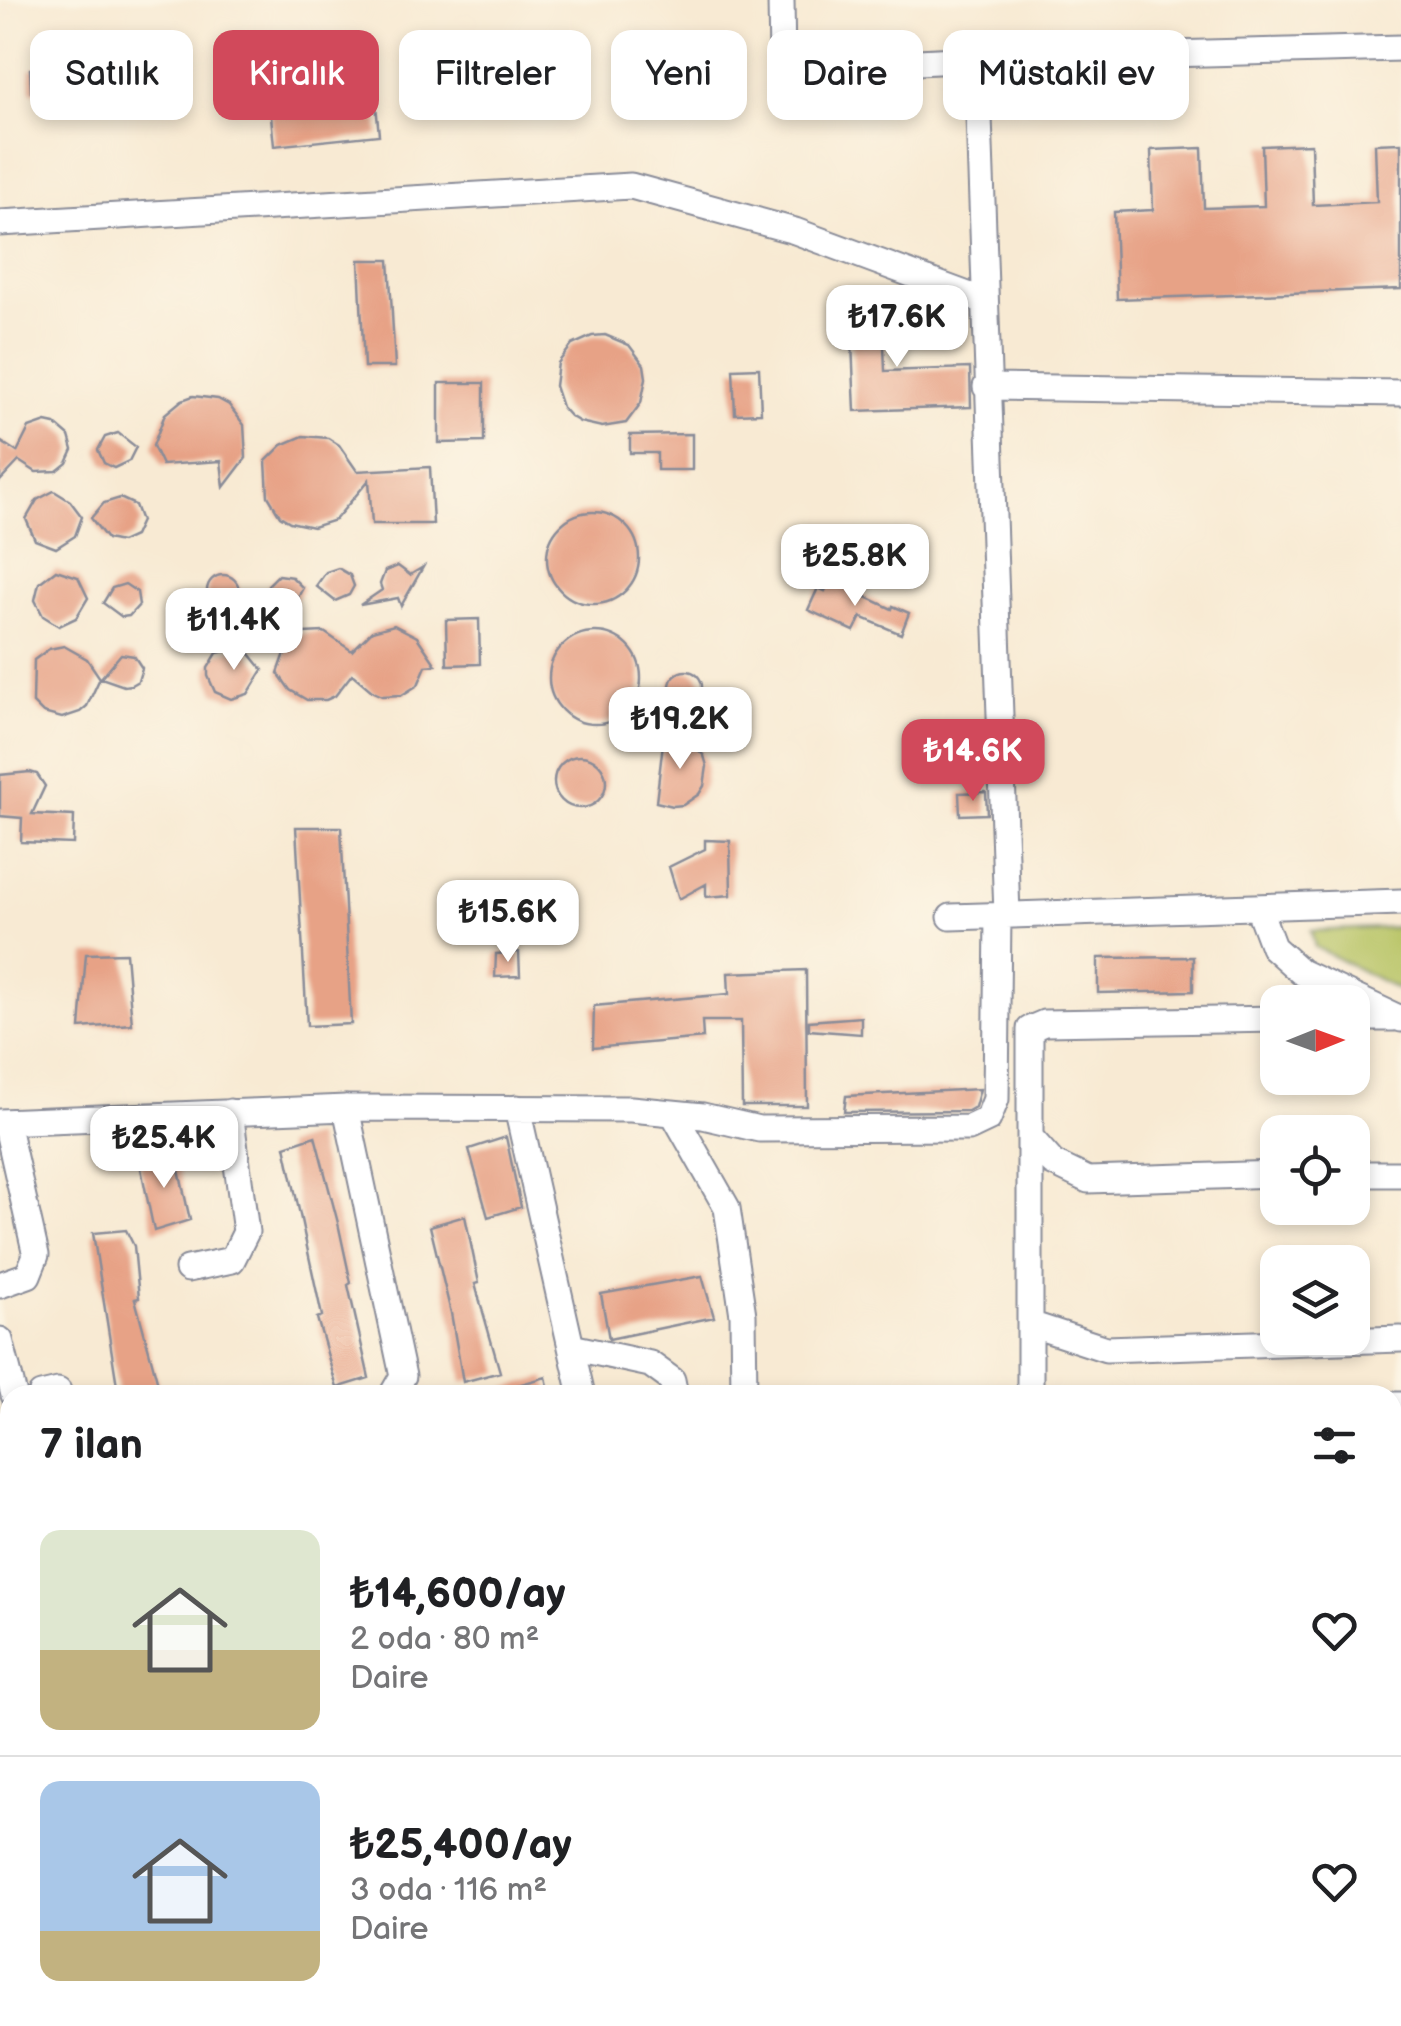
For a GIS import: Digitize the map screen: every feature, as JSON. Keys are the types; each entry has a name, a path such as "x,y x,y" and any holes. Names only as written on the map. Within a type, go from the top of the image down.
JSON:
{"street":[{"path":"781,0 782,61 800,68 943,61"},
{"path":"1189,53 1401,48"},
{"path":"0,1285 28,1275 36,1255 3,1122 346,1108 631,1108 703,1116 758,1128 808,1130 969,1128 988,1119 996,1099 1003,915 978,120"},
{"path":"0,223 631,186 795,231 984,301"},
{"path":"986,387 1401,393"},
{"path":"951,917 1401,902"},
{"path":"1258,906 1273,948 1301,972 1400,1018"},
{"path":"1370,1018 1400,1018"},
{"path":"1030,1385 1030,1029 1044,1023 1260,1019"},
{"path":"346,1108 403,1376 398,1385"},
{"path":"517,1108 580,1385"},
{"path":"188,1269 232,1260 246,1232 230,1112"},
{"path":"672,1113 727,1208 743,1314 744,1385"},
{"path":"1030,1137 1053,1163 1088,1180 1260,1175"},
{"path":"1370,1174 1401,1174"},
{"path":"1030,1324 1106,1348 1401,1339"},
{"path":"0,1340 11,1385"},
{"path":"571,1347 650,1364 672,1380 673,1385"}],"green space":[{"path":"1401,927 1401,991 1315,947 1311,931"}],"building":[{"path":"271,120 378,120 379,135 274,146"},
{"path":"1401,143 1401,289 1117,299 1114,212 1153,210 1151,150 1202,148 1204,208 1264,206 1262,146 1311,144 1313,205 1377,202 1375,144"},
{"path":"359,260 389,260 395,367 364,367"},
{"path":"882,296 885,371 970,368 971,407 855,411 850,297"},
{"path":"605,335 629,345 644,365 646,378 641,403 626,423 602,427 570,416 562,407 555,386 558,363 572,345"},
{"path":"759,368 761,413 735,414 733,369"},
{"path":"439,383 484,383 484,442 439,443"},
{"path":"193,396 218,399 229,405 244,425 246,458 224,487 221,461 162,465 153,446 165,414"},
{"path":"46,422 69,436 73,450 67,463 57,471 36,472 19,461 0,481 0,441 17,452 29,428"},
{"path":"118,433 136,447 129,461 114,468 104,463 98,450 105,437"},
{"path":"692,434 692,470 657,470 657,453 630,453 630,435"},
{"path":"303,436 328,438 339,445 357,471 430,467 433,524 372,524 369,480 335,520 313,527 280,516 268,496 266,461 282,445"},
{"path":"54,491 70,501 82,517 75,536 56,548 35,540 26,519 37,500"},
{"path":"120,498 135,505 141,521 134,536 121,542 107,539 91,518 104,503"},
{"path":"593,512 610,516 625,526 635,541 639,558 635,575 625,590 610,600 593,604 576,600 561,590 551,575 547,558 551,541 561,526 576,516"},
{"path":"398,566 410,575 423,567 401,606 398,598 360,605 382,590 385,571"},
{"path":"338,568 350,575 354,586 349,595 335,601 316,586 326,572"},
{"path":"56,570 78,577 88,598 76,618 59,626 43,616 35,600 39,583"},
{"path":"223,575 234,580 239,591 234,602 223,607 212,602 207,591 212,580"},
{"path":"278,575 292,577 303,588 289,606 275,605 269,600 268,585"},
{"path":"830,580 909,613 901,634 861,617 854,631 808,610 818,588 825,591"},
{"path":"125,584 137,592 139,605 129,616 122,617 103,603 112,588"},
{"path":"479,619 480,664 447,665 446,620"},
{"path":"394,625 417,637 436,665 426,666 418,685 402,695 382,696 352,674 335,696 307,700 290,690 278,673 288,645 303,633 324,632 352,651 372,631"},
{"path":"595,632 612,636 627,646 637,661 641,678 637,695 627,710 612,720 595,724 578,720 563,710 553,695 549,678 553,661 563,646 578,636"},
{"path":"64,646 87,659 100,678 87,706 62,718 43,713 33,703 34,660 49,649"},
{"path":"239,648 250,654 263,670 248,694 231,699 215,692 208,668 217,653"},
{"path":"121,654 134,656 142,668 138,681 131,685 101,678"},
{"path":"686,671 697,676 702,687 697,698 686,703 675,698 670,687 675,676"},
{"path":"664,735 690,741 704,756 707,766 704,786 683,805 656,802"},
{"path":"580,756 598,764 606,782 598,800 580,808 562,800 554,782 562,764"},
{"path":"37,774 45,786 32,814 74,816 73,844 21,842 22,818 0,816 0,775"},
{"path":"986,792 987,814 960,815 959,793"},
{"path":"296,827 341,827 351,1024 307,1026"},
{"path":"705,840 730,841 731,895 706,897 706,884 679,899 669,867 705,849"},
{"path":"519,952 520,976 495,977 496,954"},
{"path":"126,953 132,1024 80,1028 86,954"},
{"path":"1193,957 1193,991 1098,993 1098,958"},
{"path":"806,970 807,1106 742,1106 741,1021 702,1021 703,1038 593,1048 594,1006 729,994 728,973"},
{"path":"861,1017 861,1034 809,1030 809,1021"},
{"path":"980,1089 975,1107 968,1111 844,1112 846,1096"},
{"path":"315,1136 338,1223 369,1378 347,1385 336,1385 317,1318 322,1316 285,1146"},
{"path":"506,1137 521,1207 488,1217 469,1149"},
{"path":"175,1152 190,1220 154,1231 139,1159"},
{"path":"465,1216 479,1283 475,1284 500,1372 463,1382 430,1226"},
{"path":"126,1230 134,1246 139,1298 135,1299 158,1384 117,1385 93,1233"},
{"path":"702,1276 714,1317 609,1339 601,1294"},
{"path":"546,1377 548,1385 518,1385"}]}
